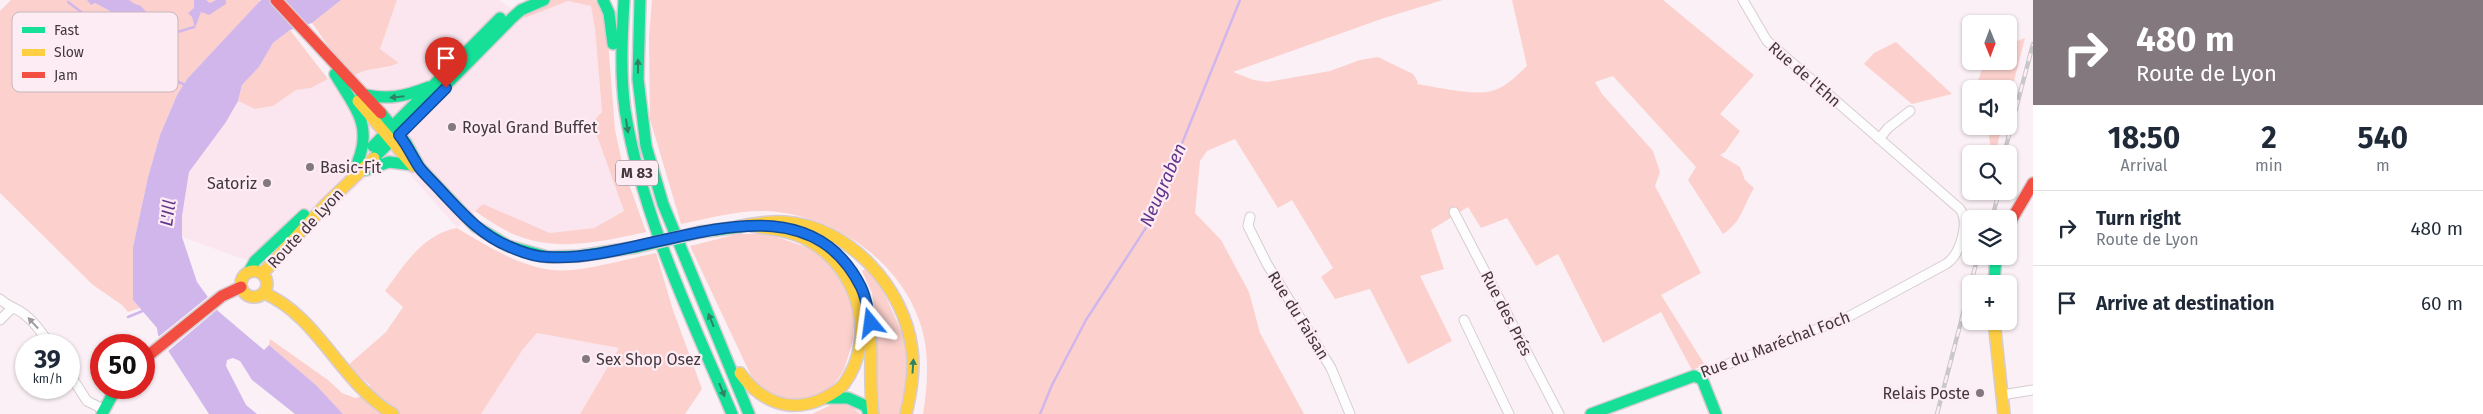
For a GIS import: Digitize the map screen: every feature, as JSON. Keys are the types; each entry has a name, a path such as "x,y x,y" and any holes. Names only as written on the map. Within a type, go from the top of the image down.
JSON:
{"main road":[{"path":"276,0 335,74 363,118 366,136 364,150 358,161"},
{"name":"Route de Lyon","path":"249,272 255,261 358,161 395,139 433,85 504,15 524,0"},
{"name":"Route de Lyon","path":"263,274 289,242 395,139 512,18 521,10 544,0"},
{"path":"603,0 609,13 614,60 622,77"},
{"name":"M 83","path":"624,0 621,30 626,124 640,186 732,414"},
{"name":"M 83","path":"640,0 638,79 646,146 663,204 749,414"},
{"path":"308,38 360,93 417,167 474,226 508,246 548,258 578,256 637,246 700,232 752,226 779,226 798,230 821,240 839,255 861,288 871,323 870,374 873,414"},
{"path":"335,74 395,139"},
{"path":"360,93 379,98 402,97 433,85"},
{"path":"346,185 379,163 391,161 417,167"},
{"path":"2017,211 2033,184"},
{"path":"732,228 762,220 804,224 837,237 876,269 900,307 910,338 913,357 906,414"},
{"path":"752,226 787,233 810,241 828,253 840,266 852,285 862,324 860,347 843,385 828,398"},
{"path":"241,287 243,276 249,272 256,271 263,274 267,281 264,293"},
{"path":"241,287 249,296 257,297 264,293 274,295 290,308 357,387 392,414"},
{"path":"155,350 222,296 241,287"},
{"path":"861,288 866,323 865,411"},
{"path":"1995,330 2004,414"},
{"path":"729,365 739,371 750,390 769,404 782,408 804,409 828,398 839,396 851,398 865,411"},
{"path":"1697,376 1704,383 1716,414"},
{"name":"Rue du Maréchal Foch","path":"1591,414 1697,376"},
{"path":"103,412 110,399"}],"street":[{"name":"Rue de l'Ehn","path":"1743,0 1766,41 1963,213 1964,222 1957,252 1953,259"},
{"path":"1879,138 1888,128 1910,111"},
{"name":"Rue des Prés","path":"1454,212 1559,414"},
{"name":"Rue du Faisan","path":"1250,217 1248,226 1267,264 1331,368 1350,414"},
{"name":"Rue du Maréchal Foch","path":"1697,376 1848,317 1953,259"},
{"path":"0,299 11,309 18,310 28,317 41,334"},
{"path":"0,320 11,309"},
{"path":"1464,320 1509,414"},
{"path":"80,390 87,400 103,412"},
{"path":"2002,395 2033,390"}],"shaded area":[{"path":"11,0 259,0 260,2 187,79 177,95 160,135 148,177 133,247 133,300 140,308 128,312 122,305 93,285 0,193 0,11"},
{"path":"341,0 397,0 380,49 399,63 366,70 355,75 343,67 312,23"},
{"path":"397,0 499,0 525,18 568,1 591,6 595,29 602,112 592,122 624,211 594,228 550,233 483,204 457,228 406,170 391,167 372,172 271,269 182,237 182,216 189,172 238,101 255,109 273,106 296,90 311,88 343,67 355,75 368,68 384,69 399,63 380,49"},
{"path":"549,0 594,0 598,2 606,15 615,130 623,167 646,232 582,243 550,243 534,241 512,234 475,211 483,204 550,233 594,228 624,211 592,122 602,112 595,29 591,6 568,1 525,18 520,14"},
{"path":"652,0 1443,0 1384,18 1233,72 1254,80 1267,82 1330,71 1360,60 1378,57 1413,74 1418,82 1417,84 1457,91 1487,92 1500,88 1527,66 1512,0 1663,0 1754,75 1720,114 1740,131 1725,152 1720,155 1740,167 1745,180 1754,188 1738,219 1723,234 1688,180 1696,167 1613,76 1595,82 1602,94 1653,151 1660,172 1655,186 1701,273 1661,295 1705,365 1692,370 1661,312 1603,343 1558,254 1536,266 1507,218 1481,228 1468,207 1431,230 1444,269 1420,276 1452,341 1408,364 1370,289 1335,299 1321,277 1333,268 1292,200 1278,208 1235,139 1207,151 1200,161 1195,213 1221,240 1249,292 1260,333 1304,414 923,414 927,367 925,342 919,320 909,298 895,277 878,259 859,244 838,231 815,221 791,214 767,211 734,213 681,224 650,119 649,37"},
{"path":"290,30 328,79 311,88 296,90 273,106 255,109 238,101 242,85 259,67 273,43"},
{"path":"2025,38 2018,65 2018,41"},
{"path":"1896,42 1952,94 1912,104 1864,64 1874,53"},
{"path":"1982,70 2017,70 2014,80 1978,80"},
{"path":"1989,135 2000,135 1997,145 1990,145"},
{"path":"457,228 491,248 515,259 539,268 552,270 590,268 656,253 673,310 702,389 685,414 580,414 619,348 537,333 523,349 481,414 343,414 316,385 269,345 270,339 328,380 342,393 355,398 363,396 370,385 346,367 386,332 403,307 385,291 407,261 424,244 445,231"},
{"path":"738,234 768,234 815,250 835,269 855,311 853,340 844,370 830,391 785,404 754,382 690,246"},
{"path":"868,267 877,277 908,346 903,414 877,414 876,320 872,293 862,271"},
{"path":"537,333 619,348 580,414 481,414 523,349"},
{"path":"837,402 849,404 860,414 812,414"}],"water":[{"path":"87,0 129,0 141,6 146,12 112,12 95,3 91,5"},
{"path":"194,0 206,0 210,3 216,0 226,0 226,4 209,15 201,12 195,28 192,17 188,13 194,8"},
{"name":"L'Ill","path":"261,0 341,0 312,23 290,30 273,43 259,67 242,85 238,101 226,122 189,172 182,216 182,237 197,282 218,311 264,350 269,345 316,385 343,414 295,414 252,380 240,361 233,358 227,360 226,366 246,405 257,414 209,414 158,335 157,328 133,300 133,247 148,177 160,135 177,95 187,79"}],"pier":[{"path":"209,296 219,308 167,352 157,338"}],"waterway":[{"name":"Neugraben","path":"1040,414 1052,385 1086,320 1151,220 1240,0"},
{"path":"68,2 81,12"},
{"path":"178,32 194,27"},
{"path":"178,82 186,85"},
{"path":"128,317 145,310"}],"railway":[{"path":"2006,145 2033,44"},
{"path":"1994,210 1997,200"},
{"path":"1937,414 1976,265"}],"traffic: fast":[{"path":"374,158 512,18 521,10 544,0"},
{"path":"603,0 609,13 613,44"},
{"path":"624,0 622,82 625,110 643,189 655,227 684,303 732,414"},
{"path":"640,0 638,79 646,146 663,204 749,414"},
{"path":"373,146 500,18"},
{"path":"335,74 354,105 362,125 362,148 358,161"},
{"path":"361,94 388,97 411,93 429,87"},
{"path":"381,113 406,143 420,168 475,226 508,246 548,257 579,256 637,247"},
{"path":"366,170 389,162 413,165"},
{"path":"249,272 255,261 304,215"},
{"path":"700,232 740,227"},
{"path":"637,247 700,232"},
{"path":"1995,265 1995,275"},
{"path":"1591,414 1694,376 1702,379 1716,414"},
{"path":"828,398 848,398 866,406 869,414"},
{"path":"102,414 110,399"}],"traffic: slow":[{"path":"358,101 413,166"},
{"path":"263,273 326,204 374,158"},
{"path":"732,228 771,222 809,226 831,235 851,248 870,264 886,283 898,304 907,327 912,350 913,374 906,414"},
{"path":"740,373 757,391 776,402 787,405 810,403 837,391 844,384 854,366 860,346 861,326 858,306 851,287 841,269 827,254 804,238 782,231 752,226"},
{"path":"254,271 263,275 267,284 263,293 254,297 245,293 241,284 245,275 254,271"},
{"path":"852,273 861,291 870,326 873,414"},
{"path":"264,293 300,317 358,385 393,414"},
{"path":"1995,330 2004,414"}],"traffic: jam":[{"path":"276,0 381,113"},
{"path":"2017,210 2033,183"},
{"path":"155,350 222,296 241,287"}],"place":[{"name":"Royal Grand Buffet","path":"452,127"},
{"name":"Basic-Fit","path":"310,167"},
{"name":"Satoriz","path":"267,183"},
{"name":"Sex Shop Osez","path":"586,359"},
{"name":"Relais Poste","path":"1980,393"}],"route":[{"path":"446,88 399,135 406,143 420,168 474,226 494,239 508,246 548,258 607,252 700,232 732,228 779,226 798,230 811,234 835,250 848,266 861,288 871,323"}]}
